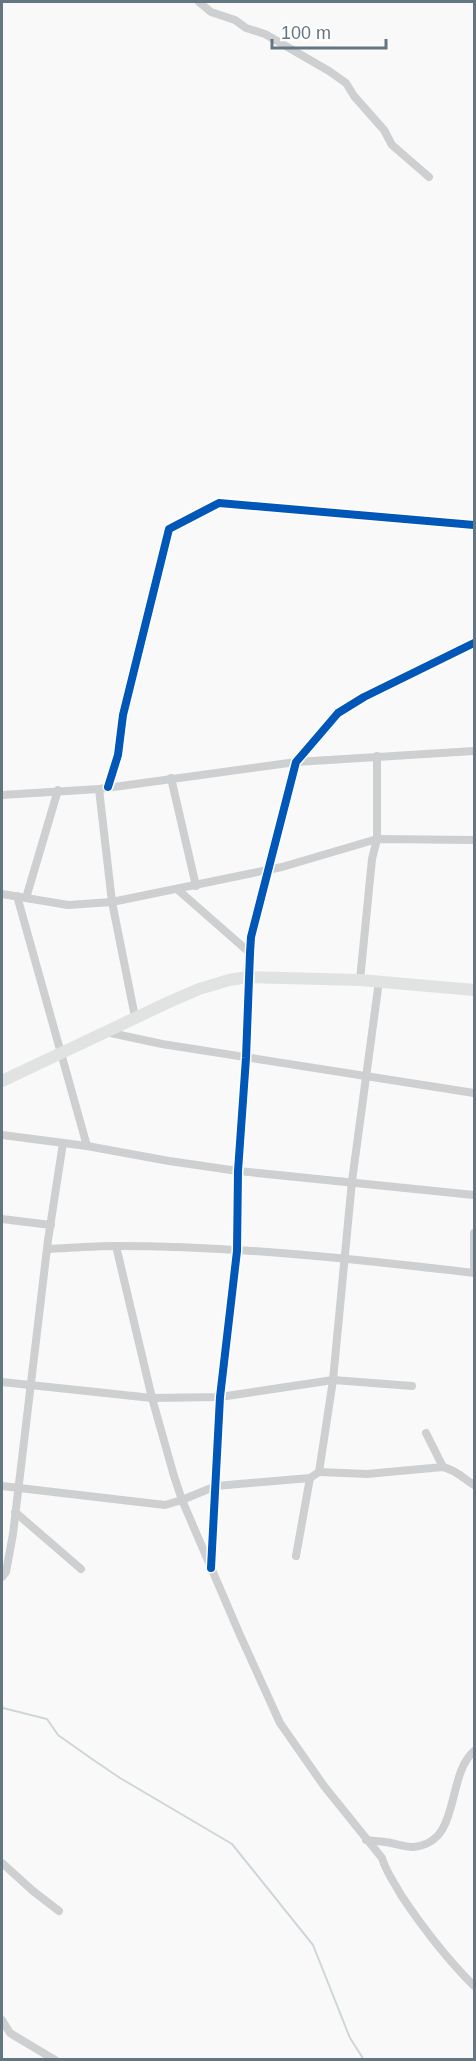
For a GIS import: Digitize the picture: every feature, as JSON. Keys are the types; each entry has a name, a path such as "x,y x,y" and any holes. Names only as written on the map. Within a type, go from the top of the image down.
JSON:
{"main road":[{"path":"2,1081 104,1031 199,989 248,977 379,981 474,990"}],"street":[{"path":"199,2 211,12 265,34 346,83 354,96 384,130 392,145 429,177"},
{"path":"108,787 118,755 123,715 169,529 219,503 474,525"},
{"path":"211,1568 220,1397 237,1251 238,1171 251,937 296,762 338,713 364,697 474,643"},
{"path":"2,795 99,789 296,762 474,751"},
{"path":"360,980 372,859 377,839 376,756"},
{"path":"171,778 196,886"},
{"path":"99,789 112,902 135,1017"},
{"path":"58,790 22,897 60,1052 87,1146"},
{"path":"2,894 68,905 112,902 268,870 377,839 474,840"},
{"path":"177,890 250,953"},
{"path":"319,1472 333,1380 352,1181 379,981"},
{"path":"104,1031 162,1044 474,1093"},
{"path":"2,1135 87,1146 238,1171 474,1195"},
{"path":"2,1577 6,1572 15,1512 63,1143"},
{"path":"2,1219 51,1225"},
{"path":"48,1249 116,1246 237,1251 345,1258 474,1272 474,1233"},
{"path":"116,1246 152,1398 182,1500 280,1724 324,1786 382,1858 385,1871 415,1917 447,1959 474,1986"},
{"path":"2,1382 152,1398 220,1397 333,1380 412,1386"},
{"path":"426,1433 444,1467"},
{"path":"2,1486 165,1505 216,1486 310,1478 319,1472 367,1474 444,1467 454,1470 474,1485"},
{"path":"296,1556 310,1478"},
{"path":"15,1512 81,1569"},
{"path":"366,1840 410,1847 425,1845 437,1838 449,1814 462,1768 474,1751"},
{"path":"2,1863 59,1911"},
{"path":"2,2020 10,2033 54,2060"}],"waterway":[{"path":"2,1705 3,1708 47,1719 58,1735 120,1778 232,1844 313,1945 350,2038 364,2060"}],"cycle path":[{"path":"108,787 118,755 123,715 169,529 219,503 474,525"},
{"path":"211,1568 220,1397 237,1251 238,1171 251,937 296,762 338,713 364,697 474,643"}]}
